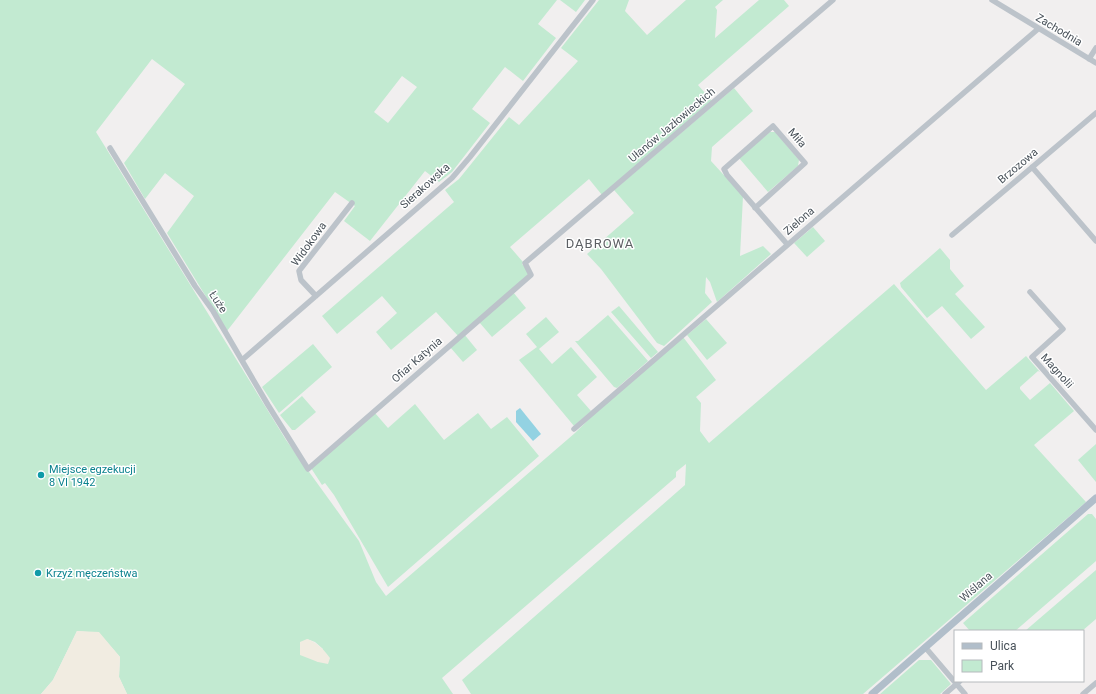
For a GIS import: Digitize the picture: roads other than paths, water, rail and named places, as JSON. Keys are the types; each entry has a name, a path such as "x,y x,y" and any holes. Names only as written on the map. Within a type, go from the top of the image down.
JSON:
{"main road":[{"name":"Wiślana","path":"872,694 1096,498"}],"street":[{"name":"Sierakowska","path":"242,360 456,173 593,0"},
{"name":"Ułanów Jazłowieckich","path":"525,265 525,263 834,0"},
{"name":"Zachodnia","path":"992,0 1096,63"},
{"name":"Zielona","path":"574,429 1038,29"},
{"path":"1089,59 1096,48"},
{"name":"Brzozowa","path":"952,235 1096,113"},
{"name":"Miła","path":"755,208 805,163 773,126 724,169 755,208 787,244"},
{"name":"Łuże","path":"110,148 308,469"},
{"path":"1032,167 1096,241"},
{"name":"Widokowa","path":"316,296 301,280 299,271 352,203"},
{"name":"Ofiar Katynia","path":"308,469 531,275 525,265"},
{"name":"Magnolii","path":"1030,292 1063,329 1032,357 1096,430"},
{"path":"924,647 954,678"},
{"path":"945,694 958,682 965,694"},
{"path":"1083,694 1096,683"}],"water":[{"path":"520,408 541,434 533,441 516,422 516,411"}],"place":[{"name":"Miejsce egzekucji 8 VI 1942","path":"41,475"},
{"name":"Krzyż męczeństwa","path":"38,573"}],"district":[{"name":"DĄBROWA","path":"600,243"}]}
